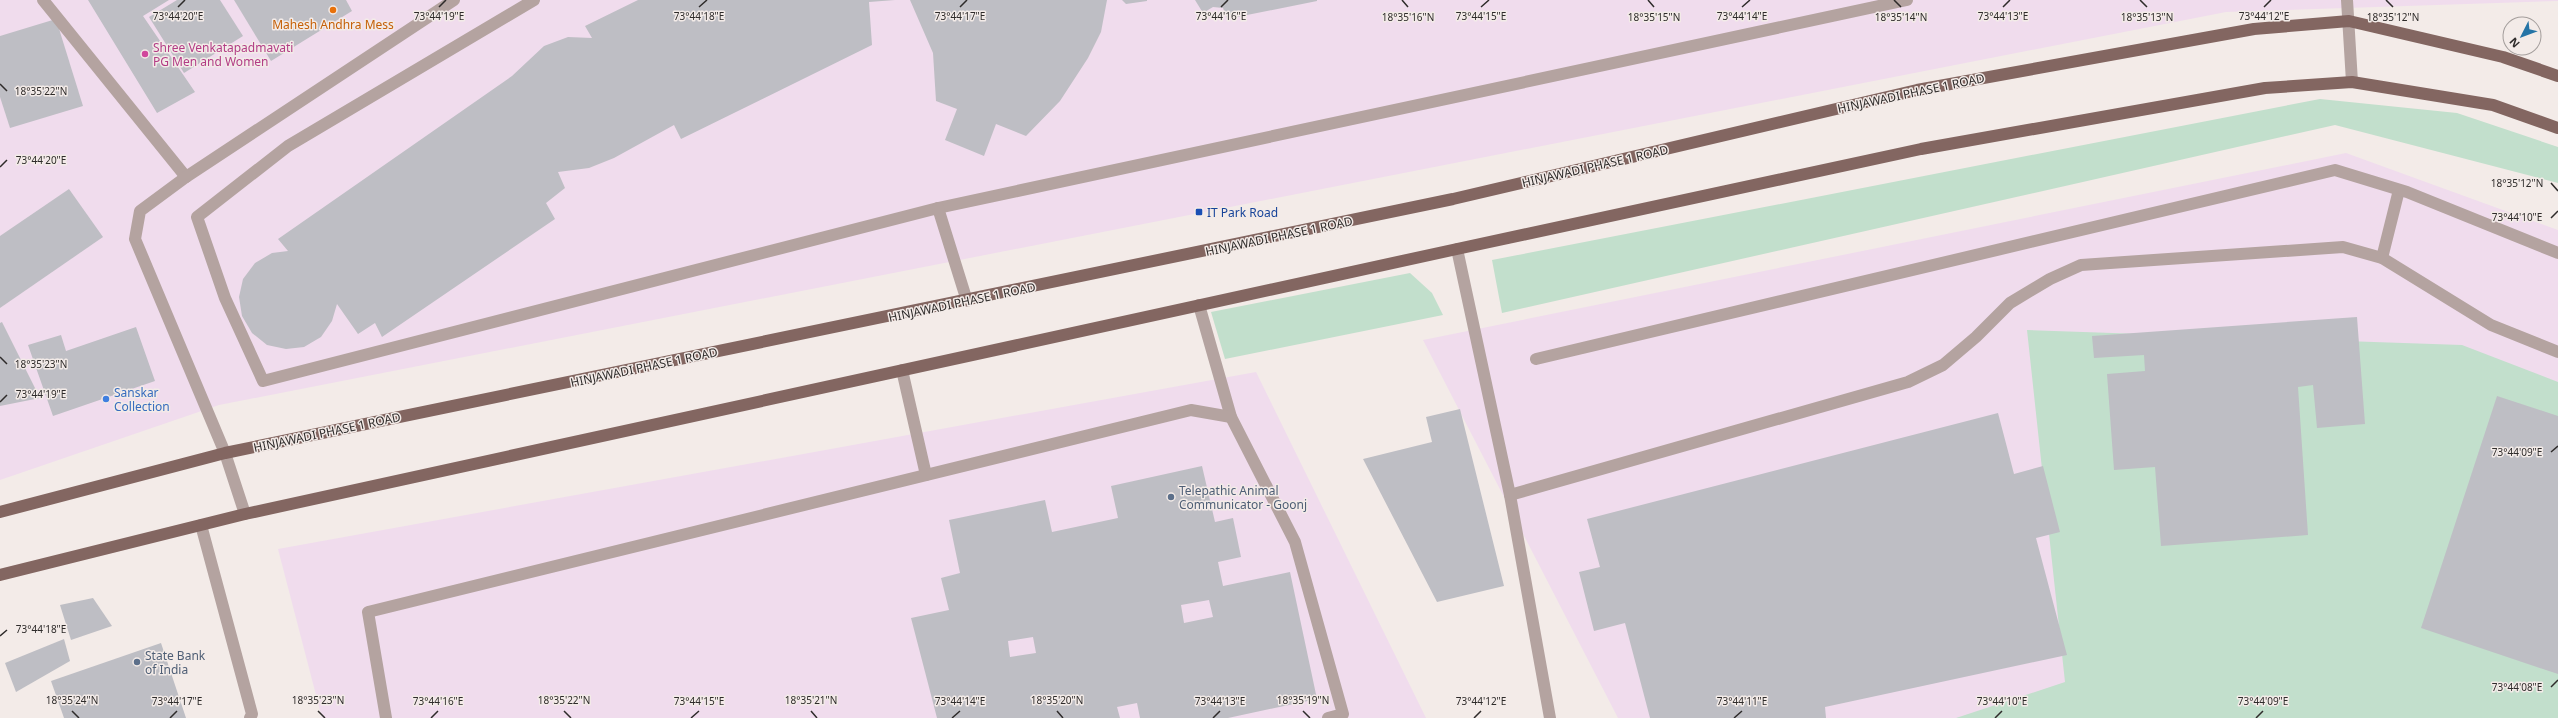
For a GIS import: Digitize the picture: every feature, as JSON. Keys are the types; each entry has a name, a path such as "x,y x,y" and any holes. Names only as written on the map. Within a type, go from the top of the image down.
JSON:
{"main road":[{"name":"HINJAWADI PHASE 1 ROAD","path":"0,512 225,453 967,301 1453,199 1917,90 2254,30 2349,21 2503,57 2558,76"},
{"path":"0,575 245,514 1457,248 1921,149 2265,88 2352,82 2493,105 2558,128"}],"street":[{"path":"43,0 186,177"},
{"path":"245,514 225,453 135,239 140,211 186,177 454,0"},
{"path":"534,0 288,146 197,217 225,298 263,381 938,208 1908,0"},
{"path":"2347,0 2352,82"},
{"path":"1536,359 2335,170 2399,190 2558,253"},
{"path":"2382,258 2399,190"},
{"path":"938,208 967,301"},
{"path":"1510,495 1908,382 1943,365 1976,338 2010,304 2050,279 2081,265 2344,247 2382,258 2491,324 2558,352"},
{"path":"1457,248 1510,495 1550,718"},
{"path":"1199,305 1231,417 1295,542 1343,714 1328,718"},
{"path":"902,370 926,475"},
{"path":"386,718 368,612 1191,410 1231,417"},
{"path":"201,524 252,714 250,718"}],"shaded area":[{"path":"0,0 2558,1 2226,12 219,405 0,480"},
{"path":"2346,153 2558,230 2558,718 1618,718 1423,340"},
{"path":"1256,372 1426,718 322,718 278,549"}],"green space":[{"path":"2320,99 2457,113 2558,147 2558,183 2335,125 1502,313 1492,260"},
{"path":"1410,273 1432,293 1443,315 1225,359 1211,312"},
{"path":"2027,330 2462,345 2558,382 2558,718 1956,718 2065,682"}],"building":[{"name":"Shree Venkatapadmavati PG Men and Women","path":"88,0 169,0 143,16 195,92 157,113"},
{"path":"177,0 220,0 243,36 184,73 149,17"},
{"path":"234,0 346,0 352,11 271,61"},
{"path":"638,0 895,0 869,2 872,45 681,139 674,125 614,158 589,168 558,172 565,188 546,203 555,219 382,337 375,323 358,334 337,304 332,321 321,337 304,347 286,349 267,345 252,333 242,316 239,297 243,279 255,263 272,253 288,251 278,239 512,76 544,46 568,37 592,38 585,26"},
{"path":"910,0 1107,0 1101,32 1088,58 1060,101 1026,136 996,124 984,156 945,140 957,109 936,101 933,53"},
{"path":"1122,0 1147,0 1147,1 1126,4"},
{"path":"1195,0 1317,1 1227,19 1223,8 1213,7 1203,13"},
{"path":"56,19 83,106 10,128 0,97 0,36"},
{"path":"69,189 103,237 0,308 0,236"},
{"path":"2357,317 2365,424 2317,428 2313,385 2298,387 2308,535 2161,546 2155,467 2114,470 2107,374 2145,371 2144,355 2094,358 2092,336"},
{"path":"2,322 40,398 0,406 0,323"},
{"path":"136,327 155,381 53,416 28,345 61,335 66,351"},
{"path":"2497,396 2558,416 2558,674 2421,628"},
{"path":"1460,409 1504,586 1437,602 1363,459 1432,442 1426,417"},
{"path":"1998,413 2014,474 2043,466 2060,532 2036,538 2067,655 1825,707 1826,718 1650,718 1625,623 1594,631 1579,572 1600,567 1587,519"},
{"path":"1202,466 1215,522 1233,518 1241,557 1218,562 1223,586 1290,572 1317,699 1228,718 1140,718 1137,703 1117,707 1120,718 937,718 911,618 949,610 941,578 960,573 949,520 1045,500 1052,532 1118,518 1111,486","holes":["1209,600 1213,617 1184,623 1181,605","1033,637 1036,653 1010,657 1008,641"]},
{"path":"93,598 112,626 71,640 60,605"},
{"path":"64,639 70,661 16,692 5,663"},
{"name":"State Bank of India","path":"161,643 186,718 64,718 51,681"}],"place":[{"name":"Mahesh Andhra Mess","path":"333,10"},
{"name":"Shree Venkatapadmavati PG Men and Women","path":"145,54"},
{"name":"IT Park Road","path":"1199,212"},
{"name":"Sanskar Collection","path":"106,399"},
{"name":"Telepathic Animal Communicator - Goonj","path":"1171,497"},
{"name":"State Bank of India","path":"137,662"}]}
